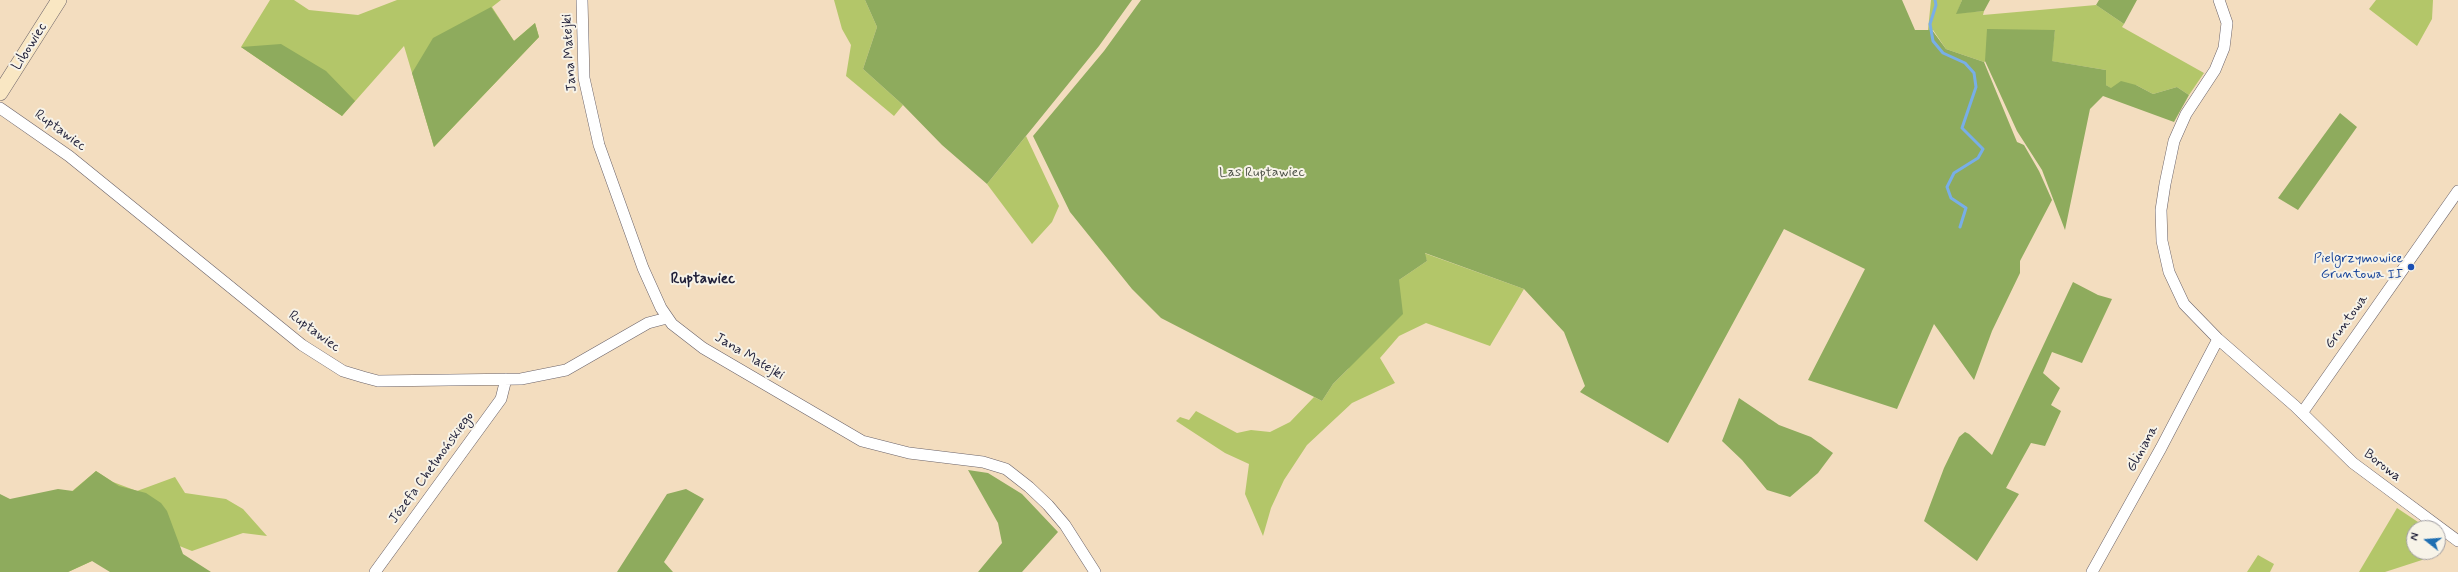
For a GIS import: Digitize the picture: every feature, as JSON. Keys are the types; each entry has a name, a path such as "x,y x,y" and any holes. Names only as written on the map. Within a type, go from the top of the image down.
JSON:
{"street":[{"name":"Libowiec","path":"0,93 60,0"},
{"name":"Jana Matejki","path":"582,0 584,78 599,145 629,233 667,318 703,348 862,441 909,453 983,462 1006,469 1029,486 1048,505 1065,525 1095,572"},
{"name":"Borowa","path":"2219,0 2226,23 2224,48 2215,70 2186,114 2174,141 2161,210 2162,241 2169,272 2184,304 2218,339 2298,410 2353,463 2458,541"},
{"name":"Ruptawiec","path":"0,108 69,156 302,345 343,371 378,381 521,379 566,370 648,323 667,318"},
{"name":"Gruntowa","path":"2298,410 2458,191"},
{"name":"Gliniana","path":"2092,572 2161,448 2218,339"},
{"name":"Józefa Chełmońskiego","path":"375,572 501,399 506,379"}],"green space":[{"path":"270,0 294,0 309,10 358,15 397,0 501,0 492,7 514,41 535,23 539,37 434,147 404,46 342,116 241,47"},
{"path":"834,0 865,0 877,27 863,69 903,105 894,116 846,76 851,45 842,29"},
{"path":"865,0 1132,0 1099,46 987,184 942,145 903,105 863,69 877,27"},
{"name":"Las Ruptawiec","path":"1141,0 1902,0 1915,30 1932,30 1946,49 1984,62 2017,142 2024,145 2039,171 2052,200 2020,261 2020,273 1992,331 1974,380 1934,324 1897,409 1808,380 1865,269 1784,229 1668,443 1580,392 1585,386 1564,332 1524,289 1425,253 1427,261 1399,280 1403,314 1333,384 1322,401 1161,318 1132,289 1070,212 1033,136 1104,51"},
{"path":"1931,0 1962,0 1957,13 1984,11 1983,15 2096,5 2124,24 2122,27 2204,73 2189,95 2177,87 2153,94 2136,85 2112,89 2106,85 2106,70 2051,61 2055,30 1984,62 1946,49 1933,30 1928,30"},
{"path":"1962,0 1990,0 1984,11 1956,14"},
{"path":"2099,0 2137,0 2124,24 2096,5"},
{"path":"2376,0 2433,0 2432,19 2417,46 2369,9"},
{"path":"491,7 514,41 535,23 539,37 434,147 412,73 433,38"},
{"path":"1987,29 2055,30 2052,61 2106,70 2106,85 2111,88 2121,81 2136,85 2153,94 2177,87 2189,95 2174,122 2103,96 2090,109 2065,230 2042,170 2017,131 1985,61"},
{"path":"281,44 326,71 355,101 342,116 241,47"},
{"path":"2340,113 2357,127 2298,210 2278,198"},
{"path":"1026,136 1059,206 1052,222 1032,244 987,184"},
{"path":"1424,253 1524,289 1490,346 1426,323 1399,336 1380,358 1395,383 1352,403 1307,445 1284,480 1271,508 1263,536 1245,494 1249,464 1225,453 1176,421 1180,417 1189,420 1196,411 1237,433 1251,430 1270,432 1290,422 1314,397 1322,401 1333,384 1348,369 1399,280 1427,261"},
{"path":"2073,282 2098,295 2112,299 2082,363 2052,352 2043,373 2060,388 2051,405 2061,411 2045,446 2031,443 2006,488 2019,494 1977,561 1924,521 1944,468 1959,437 1965,432 1969,434 1992,455"},
{"path":"1739,398 1779,425 1811,437 1833,453 1818,473 1790,497 1767,490 1742,460 1722,441"},
{"path":"968,470 988,473 1022,494 1058,532 1022,572 978,572 1002,543 998,523"},
{"path":"96,471 113,482 137,491 175,477 185,493 226,499 243,509 267,536 243,533 192,551 132,527 92,561 68,572 0,572 0,501 58,503"},
{"path":"96,471 119,486 146,493 161,503 167,511 183,554 211,572 110,572 92,561 68,572 0,572 0,494 10,499 58,489 73,491"},
{"path":"686,489 704,499 664,562 673,572 617,572 667,494"},
{"path":"2397,508 2415,520 2406,520 2406,560 2422,560 2385,572 2359,572"},
{"path":"2258,555 2274,564 2270,572 2247,572"}],"waterway":[{"path":"1935,0 1936,5 1930,24 1933,41 1943,53 1965,63 1974,73 1976,87 1962,128 1983,149 1978,158 1954,173 1947,187 1951,198 1966,208 1960,227"}],"place":[{"name":"Pielgrzymowice Gruntowa II","path":"2411,267"}],"district":[{"name":"Ruptawiec","path":"703,280"}]}
